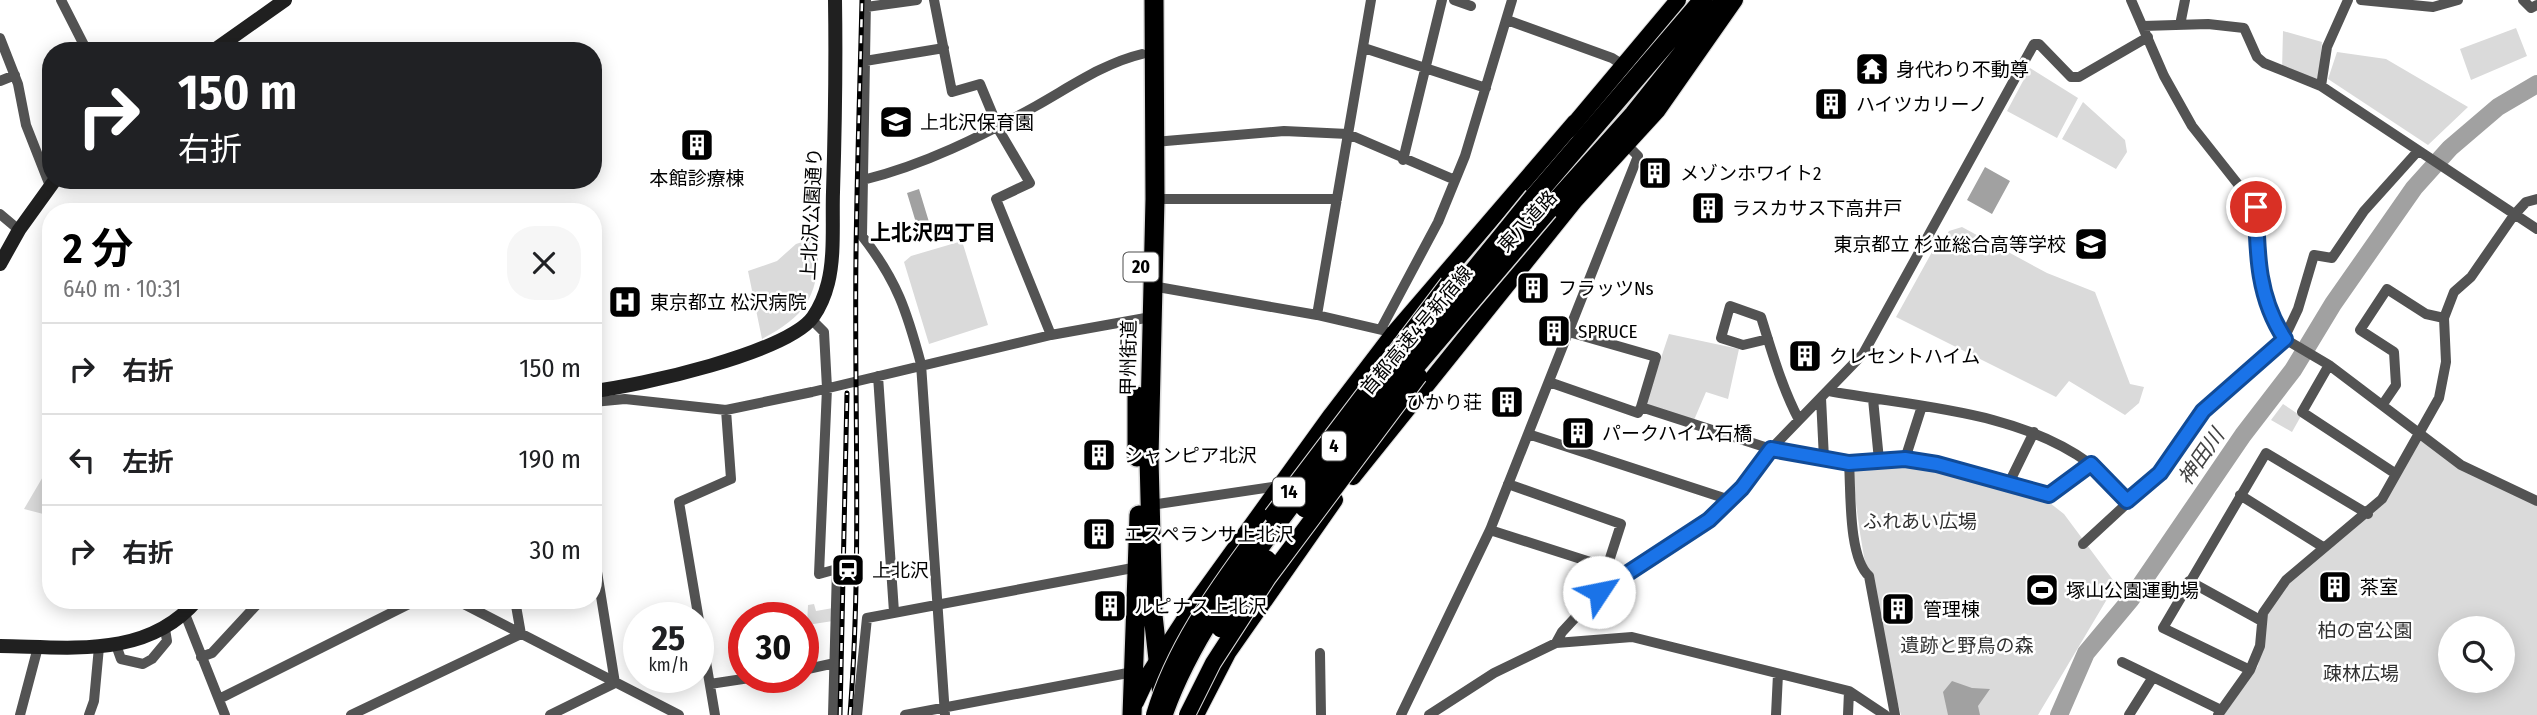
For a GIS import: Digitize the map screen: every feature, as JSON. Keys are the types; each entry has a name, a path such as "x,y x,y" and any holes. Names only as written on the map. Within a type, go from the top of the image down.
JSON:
{"highway":[{"name":"甲州街道","path":"1142,0 1145,318 1153,615 1164,715"},
{"name":"甲州街道","path":"1132,715 1138,567 1136,430 1145,318 1152,286 1155,199 1154,0"},
{"name":"首都高速4号新宿線","path":"1177,715 1215,636 1289,530 1393,392 1541,204 1691,0"},
{"path":"1541,204 1703,0"},
{"path":"1541,204 1713,0"},
{"name":"首都高速4号新宿線","path":"1164,715 1185,663 1203,630 1253,556 1374,394 1541,204 1641,105 1725,0"}],"main road":[{"name":"東八道路","path":"1154,715 1174,664 1204,610 1322,445 1575,121 1678,0"},
{"name":"東八道路","path":"1187,715 1213,663 1268,578 1401,398 1470,314 1628,146 1672,90 1735,0"},
{"name":"14","path":"1132,715 1142,686 1157,662 1387,331 1575,121"},
{"name":"14","path":"1196,715 1228,653 1336,499 1403,411 1578,197"},
{"path":"1294,468 1336,499"},
{"path":"1153,615 1181,626"}],"street":[{"path":"61,0 82,42"},
{"path":"226,42 285,0"},
{"name":"上北沢公園通り","path":"602,390 655,383 758,350 789,337 811,319 823,299 831,257 835,0"},
{"path":"917,0 866,4 862,236 886,266 908,315 921,364 944,711"},
{"path":"934,0 953,92 980,84 1030,183 996,199 1051,335"},
{"path":"1317,315 1371,0"},
{"path":"1403,160 1442,0"},
{"path":"1454,0 1471,6"},
{"path":"1152,286 1317,315 1387,331 1455,180 1512,0"},
{"path":"2131,0 2164,76 2192,126 2256,207 2261,281 2267,307 2285,339 2329,365 2461,465 2537,501"},
{"path":"2180,25 2185,0"},
{"path":"2321,86 2327,47 2348,0"},
{"path":"2361,0 2433,7 2458,0"},
{"path":"2523,0 2530,8 2537,5"},
{"path":"1507,20 1612,58 1623,65"},
{"path":"2143,26 2244,28 2257,57 2287,75 2321,86 2537,229"},
{"path":"1556,643 1562,632 1599,592 1709,520 1730,500 1771,449 1863,354 2034,44 2039,44 2070,77 2079,77 2148,37"},
{"path":"0,38 15,75 26,125 42,159"},
{"path":"865,61 944,48"},
{"path":"1364,48 1486,88"},
{"path":"863,180 929,160 999,126 1117,61 1142,54"},
{"path":"0,81 15,75"},
{"path":"1154,142 1284,131 1348,134 1403,160 1455,180"},
{"path":"1401,715 1490,530 1569,332 1638,156 1628,146"},
{"path":"2083,544 2160,473 2203,411 2285,339 2314,255 2332,258 2364,211 2418,151"},
{"path":"0,264 19,230 49,189"},
{"path":"1155,199 1337,199"},
{"path":"2122,662 2220,713 2250,670 2260,646 2260,620 2286,580 2323,547 2368,514 2382,499 2438,398 2446,362 2444,318 2454,292 2470,276 2514,215 2526,202 2537,199"},
{"path":"0,214 19,230"},
{"path":"2383,404 2396,385 2394,352 2360,330 2387,289 2426,314 2444,318"},
{"path":"1768,340 1743,345 1721,338 1730,306 1761,317 1788,400 1799,420"},
{"path":"602,401 625,399 726,410 1051,335 1145,318"},
{"path":"811,319 824,332 827,388 818,573 837,569 833,715"},
{"path":"1549,382 1638,413 1641,407 1656,357 1569,332"},
{"path":"2329,365 2302,412 2396,474"},
{"path":"878,376 894,612"},
{"path":"1825,395 1964,414 2034,432 2091,464 2127,501"},
{"path":"1824,459 1825,395"},
{"path":"1874,400 1879,460"},
{"path":"1641,407 1771,449 1849,463 1905,459 2049,495 2091,464"},
{"path":"1905,459 1922,407"},
{"path":"696,602 679,502 731,479 726,410"},
{"path":"2009,483 2034,432"},
{"path":"1528,434 1730,500"},
{"path":"2250,670 2163,628 2266,453 2368,514"},
{"path":"1849,463 1853,527 1861,568 1869,576 1895,715"},
{"path":"1508,484 1621,524 1599,592"},
{"path":"1151,505 1279,486"},
{"path":"2240,495 2323,547"},
{"path":"1490,530 1606,567"},
{"path":"857,715 867,618 1138,567"},
{"path":"2189,581 2260,620"},
{"path":"602,603 615,683"},
{"path":"0,646 99,647 136,642 165,629 189,609"},
{"path":"201,657 212,653 253,609"},
{"path":"219,699 399,609"},
{"path":"473,609 679,715"},
{"path":"517,609 521,634"},
{"path":"185,614 223,714"},
{"path":"116,645 121,659 142,664 152,659 167,641 165,629"},
{"path":"351,715 521,634"},
{"path":"1429,715 1494,673 1556,643 1632,637 1849,691 1885,715"},
{"path":"20,715 38,647"},
{"path":"89,715 99,647"},
{"path":"1320,653 1321,715"},
{"path":"819,666 835,663"},
{"path":"905,715 944,711 1133,672"},
{"path":"1776,715 1778,674"},
{"path":"2129,715 2153,677"},
{"path":"550,715 615,683"},
{"path":"1848,715 1849,691"},
{"path":"711,693 715,715"}],"green space":[{"path":"2516,28 2527,56 2471,80 2460,49"},
{"path":"2283,31 2322,42 2318,84 2282,70"},
{"path":"2337,52 2386,59 2468,107 2428,145 2328,79"},
{"path":"2030,68 2078,98 2057,138 2007,111"},
{"path":"2083,102 2125,140 2127,152 2116,169 2062,139"},
{"path":"1962,227 2047,273 2095,292 2130,384 2144,387 2139,403 2125,415 2069,381 2056,397 1896,317 1932,252 1936,253 1949,231"},
{"path":"818,237 817,273 809,299 791,320 762,339 748,271 777,261 796,244"},
{"path":"962,241 988,325 929,344 904,262 911,256"},
{"path":"1669,334 1739,349 1728,399 1706,392 1694,420 1645,406"},
{"path":"2283,404 2301,416 2292,432 2271,420"},
{"name":"柏の宮公園","path":"2419,431 2461,465 2537,500 2537,715 2224,715 2258,666 2267,614 2289,583 2368,514"},
{"path":"1906,462 2041,496 2064,514 2116,584 2038,715 1901,715 1870,591 1859,529 1852,465"},
{"path":"42,478 42,514 24,509"},
{"path":"833,608 833,621 819,623 819,610"}],"shaded area":[{"path":"1985,167 2010,181 1992,214 1967,200"},
{"path":"919,189 929,222 917,226 907,193"},
{"path":"1952,681 1972,688 1990,689 1978,706 1980,715 1948,715 1943,692"}],"waterway":[{"name":"神田川","path":"2059,715 2086,653 2131,599 2243,435 2293,370 2333,304 2414,188 2450,148 2498,107 2537,84"}],"railway":[{"path":"850,715 856,600 856,254 862,0"},
{"path":"840,715 847,393"}],"place":[{"name":"身代わり不動尊","path":"1872,69"},
{"name":"ハイツカリーノ","path":"1831,104"},
{"name":"上北沢保育園","path":"896,122"},
{"name":"本館診療棟","path":"697,145"},
{"name":"メゾンホワイト2","path":"1655,173"},
{"name":"ラスカサス下高井戸","path":"1708,208"},
{"name":"東京都立 杉並総合高等学校","path":"2091,244"},
{"name":"フラッツNs","path":"1533,288"},
{"name":"東京都立 松沢病院","path":"625,302"},
{"name":"SPRUCE","path":"1554,331"},
{"name":"クレセントハイム","path":"1805,356"},
{"name":"ひかり荘","path":"1507,402"},
{"name":"パークハイム石橋","path":"1578,433"},
{"name":"シャンピア北沢","path":"1099,455"},
{"name":"エスペランサ上北沢","path":"1099,534"},
{"name":"上北沢","path":"848,570"},
{"name":"茶室","path":"2335,587"},
{"name":"塚山公園運動場","path":"2042,590"},
{"name":"ルピナス上北沢","path":"1110,606"},
{"name":"管理棟","path":"1898,609"}],"district":[{"name":"上北沢四丁目","path":"933,233"}],"route":[{"path":"1599,592 1718,513 1742,488 1771,449 1849,463 1905,459 1937,464 2049,495 2091,464 2127,501 2160,473 2203,411 2225,388 2255,368 2285,339 2267,307 2261,281 2256,207"}],"park label":[{"name":"ふれあい広場","path":"1920,521"},
{"name":"遺跡と野鳥の森","path":"1967,645"},
{"name":"疎林広場","path":"2361,673"}]}
